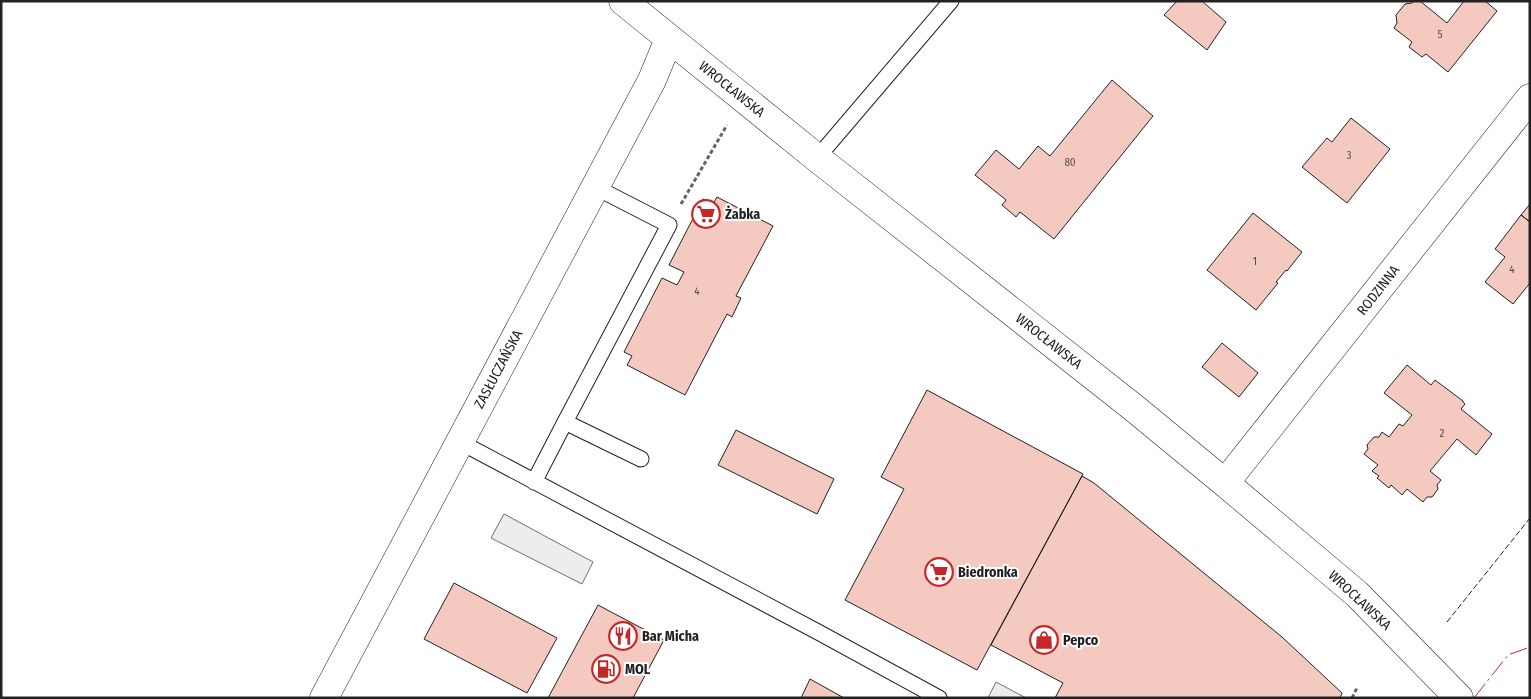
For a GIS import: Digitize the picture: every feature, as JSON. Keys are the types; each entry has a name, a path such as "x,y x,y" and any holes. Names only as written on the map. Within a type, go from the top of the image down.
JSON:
{"street":[{"name":"WROCŁAWSKA","path":"632,4 669,39 1134,408 1357,594 1448,694"},
{"name":"ZASŁUCZAŃSKA","path":"324,698 652,80 669,39"},
{"name":"RODZINNA","path":"1225,483 1530,98"}],"lane":[{"path":"817,158 951,1"},
{"path":"534,482 669,225 595,187"},
{"path":"566,422 641,459"},
{"path":"460,442 939,698"}],"path":[{"path":"669,225 729,122"},
{"path":"1352,698 1357,688"}],"shaded area":[{"path":"504,514 593,562 582,584 491,538"},
{"path":"996,682 1026,698 988,698"}],"building":[{"path":"1177,1 1202,1 1226,22 1207,50 1164,15"},
{"path":"1420,1 1447,23 1464,1 1485,1 1497,11 1448,72 1426,54 1422,57 1409,47 1412,42 1394,28 1397,23 1396,15 1405,4"},
{"path":"1112,80 1153,116 1054,239 1020,212 1016,217 1002,205 1006,200 975,175 996,150 1019,169 1038,146 1050,156"},
{"path":"1351,118 1390,149 1347,203 1302,167 1327,138 1332,142"},
{"path":"717,197 773,226 736,296 741,298 732,317 727,314 685,395 627,365 632,356 624,352 662,278 677,285 684,272 669,265 703,199 713,204"},
{"path":"1530,204 1530,222 1521,215"},
{"path":"1253,213 1302,252 1276,282 1278,283 1256,310 1207,270"},
{"path":"1521,215 1530,222 1530,283 1513,304 1485,282 1505,257 1495,249"},
{"path":"1222,343 1258,373 1239,397 1202,367"},
{"path":"1407,365 1431,385 1435,380 1463,401 1465,404 1461,409 1492,434 1476,455 1457,439 1430,471 1441,480 1437,485 1438,489 1432,497 1427,497 1423,502 1407,489 1402,495 1391,485 1389,488 1372,471 1378,465 1364,454 1368,449 1367,445 1374,437 1379,437 1382,432 1389,437 1399,424 1403,426 1412,415 1384,393"},
{"path":"927,390 1083,474 977,670 845,600 904,489 881,477"},
{"path":"736,430 834,479 817,514 718,465"},
{"path":"1082,476 1094,483 1282,637 1342,693 1340,698 1055,698 1063,683 991,645"},
{"path":"454,583 557,638 527,693 424,639"},
{"name":"MOL","path":"598,605 664,640 633,698 548,698"},
{"path":"810,679 844,698 801,698"}],"fence":[{"path":"1447,622 1530,518"}],"power":[{"path":"1474,698 1508,655 1530,647"}],"place":[{"name":"Żabka","path":"706,214"},
{"name":"Biedronka","path":"939,572"},
{"name":"Bar Micha","path":"623,636"},
{"name":"Pepco","path":"1044,640"},
{"name":"MOL","path":"606,669"}]}
